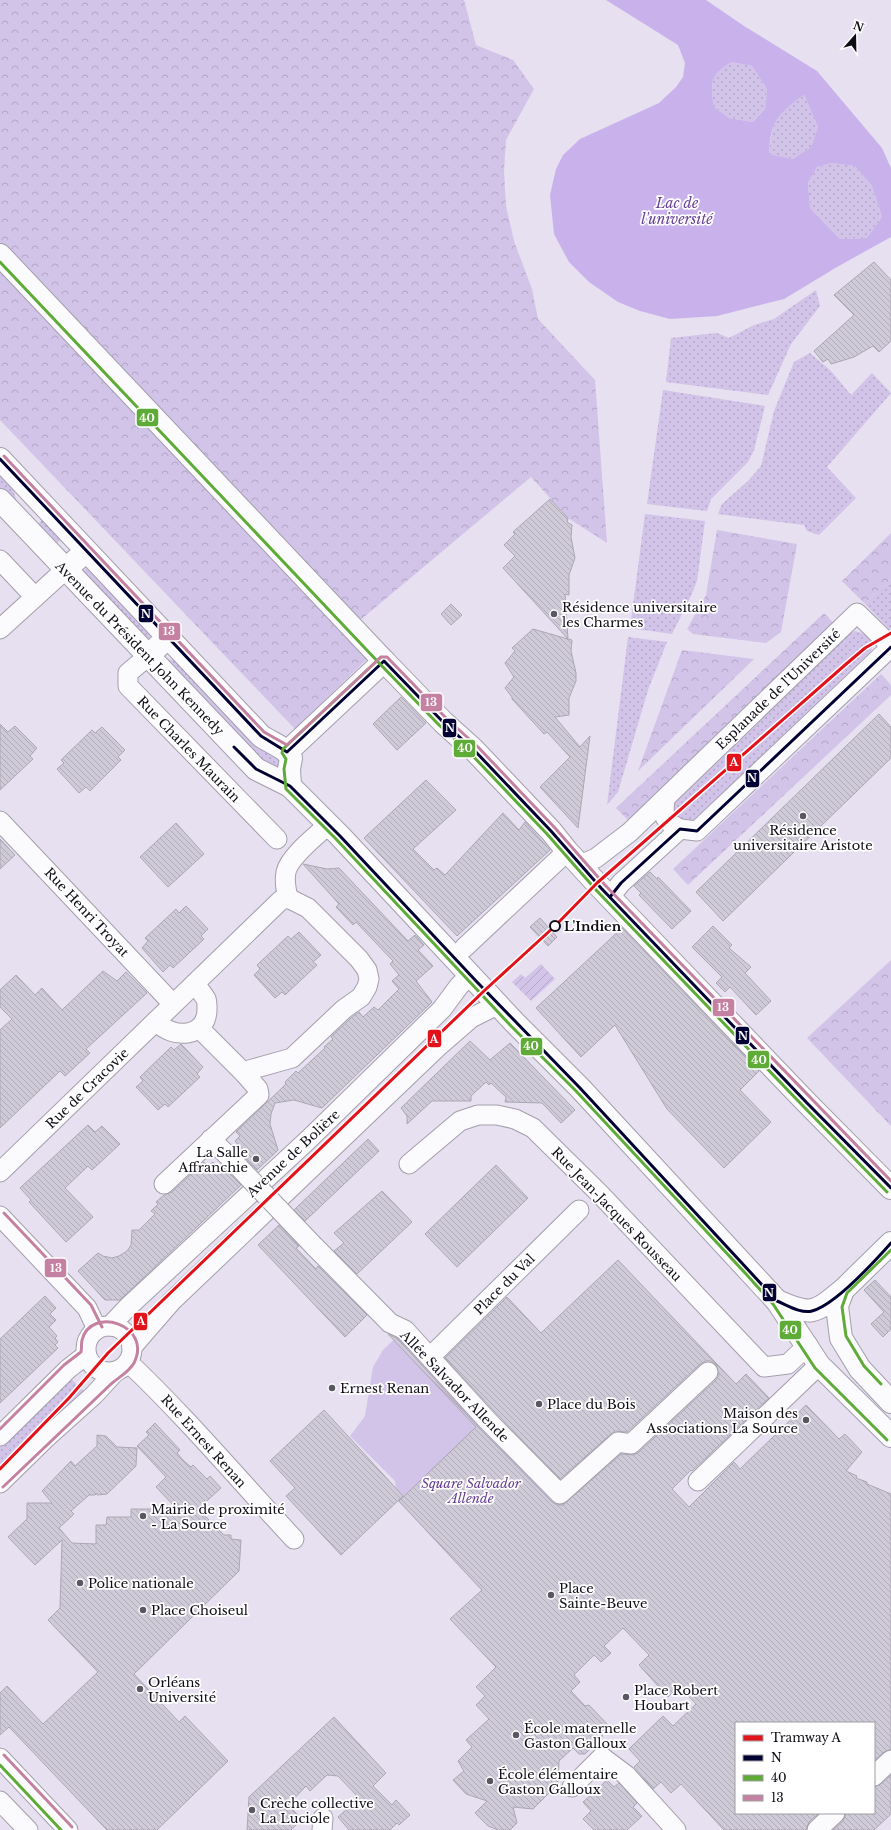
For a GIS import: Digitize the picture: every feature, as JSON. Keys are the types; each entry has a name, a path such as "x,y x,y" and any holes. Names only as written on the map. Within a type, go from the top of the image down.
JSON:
{"main road":[{"path":"0,255 384,661 443,722 474,750 552,831 570,861 610,897 807,1103 891,1188"},
{"name":"Avenue du Président John Kennedy","path":"0,459 261,736 271,743 280,746 287,752"},
{"name":"Avenue du Président John Kennedy","path":"0,500 147,657 256,769 290,786 580,1088 777,1301 808,1345 819,1365 891,1436"},
{"path":"65,570 86,551"},
{"path":"147,657 168,637"},
{"path":"290,786 289,769 291,758 287,752 384,661"},
{"path":"777,1301 796,1309 812,1311 826,1304 843,1290 891,1243"},
{"path":"843,1290 837,1306 841,1338 860,1369 891,1402"}],"street":[{"path":"0,560 35,597"},
{"path":"0,629 65,570"},
{"name":"Esplanade de l'Université","path":"464,948 570,861 596,858 624,836 665,799 857,613 891,647 697,831 680,829"},
{"name":"Rue Charles Maurain","path":"147,657 128,673 128,686 277,839"},
{"path":"610,897 621,883 680,829 667,822 664,814 665,799"},
{"name":"Rue Henri Troyat","path":"0,821 173,1004"},
{"path":"245,1074 249,1070 292,1058 360,996 367,987 369,980 367,970 359,959 308,908 288,898 285,882 286,871 294,858 328,824"},
{"name":"Rue de Cracovie","path":"0,1172 282,900 288,898"},
{"name":"Avenue de Bolière","path":"104,1327 128,1307 309,1139 442,1009 459,986 470,975"},
{"path":"156,1021 160,1026 179,1034 189,1033 199,1028 204,1022 207,1012 206,1000 195,984"},
{"name":"Avenue de Bolière","path":"0,1483 46,1438 94,1395 125,1360 171,1302 440,1045 471,1018 499,1004"},
{"path":"164,1184 259,1095 258,1089 245,1074 199,1028"},
{"name":"Rue Jean-Jacques Rousseau","path":"409,1164 460,1121 478,1115 497,1115 515,1119 533,1128 598,1192 764,1367 788,1364 808,1345"},
{"name":"Allée Salvador Allende","path":"211,1140 390,1323 405,1330 497,1430 560,1494 618,1442 631,1444 708,1372"},
{"name":"Place du Val","path":"430,1357 579,1210"},
{"path":"0,1216 104,1327"},
{"path":"104,1327 116,1327 127,1335 125,1360 101,1371 89,1362 86,1354 87,1340 104,1327"},
{"path":"0,1436 68,1369 86,1354"},
{"name":"Rue Ernest Renan","path":"125,1360 216,1451 237,1478 294,1539"},
{"path":"698,1481 819,1365"},
{"path":"572,1787 602,1757 626,1775 676,1830"},
{"path":"0,1758 68,1830"},
{"path":"875,1775 891,1760"},
{"path":"0,1801 28,1830"},
{"path":"817,1830 834,1814"}],"green space":[{"path":"0,0 464,0 476,45 513,60 534,89 506,140 504,171 506,206 514,241 532,289 538,319 595,380 607,543 568,518 531,477 346,632 369,657 295,729 0,420"},
{"path":"732,62 752,66 767,89 765,109 753,122 729,118 714,107 712,92 713,80 719,71"},
{"path":"804,95 818,127 811,147 793,159 769,154 772,132 777,118 781,113"},
{"path":"832,163 855,166 872,186 882,217 867,238 840,239 810,208 808,183 817,167"},
{"path":"816,290 820,306 791,344 768,395 666,382 671,338 717,333 729,338 754,325 774,319"},
{"path":"810,353 831,371 851,395 872,373 891,393 827,467 856,498 819,535 807,531 804,525 718,514 722,504 748,481 761,466 774,411 794,362"},
{"path":"663,390 765,406 754,450 748,462 711,499 707,511 647,504"},
{"path":"0,471 10,481 16,499 14,501 0,489"},
{"path":"645,514 705,521 697,581 672,634 630,628"},
{"path":"44,518 61,536 61,540 57,543 51,542 37,525"},
{"path":"717,530 797,544 781,632 766,643 693,634 687,629 706,595"},
{"path":"891,533 891,579 865,604 842,581"},
{"path":"90,567 151,635 149,638 145,639 82,571"},
{"path":"891,579 891,631 865,604"},
{"path":"824,613 839,629 632,824 616,808"},
{"path":"855,631 866,635 871,641 872,649 869,660 698,822 678,821 672,811 675,798 846,635"},
{"path":"628,637 667,642 648,690 618,792 607,805"},
{"path":"682,650 754,659 638,771"},
{"path":"165,658 182,663 281,755 279,768 275,769 250,751"},
{"path":"881,674 891,685 891,695 688,885 673,869"},
{"path":"891,960 891,1126 807,1038"},
{"path":"541,964 555,979 531,1001 512,982 521,974 525,978"},
{"name":"Square Salvador Allende","path":"403,1331 586,1525 496,1606 398,1501 395,1481 350,1436 365,1416 373,1367 383,1350"},
{"path":"68,1376 86,1393 0,1475 0,1445"}],"water":[{"name":"Lac de l'université","path":"606,0 706,0 744,26 817,71 882,148 891,168 891,237 784,299 717,316 670,319 640,311 618,302 589,282 569,262 554,234 550,195 556,169 563,155 580,139 659,103 676,87 683,77 685,63 678,45","holes":["732,62 752,66 767,89 765,109 753,122 729,118 714,107 712,92 713,80 719,71","804,95 818,127 811,147 793,159 769,154 774,125 777,119 787,108","832,163 855,166 872,186 882,217 867,238 840,239 810,208 808,183 817,167"]}],"building":[{"path":"874,262 891,280 891,341 879,352 873,346 854,357 831,364 828,359 823,362 814,351 854,315 834,295"},
{"path":"550,499 568,518 567,522 572,525 571,537 575,558 569,575 569,595 565,594 568,639 503,568 515,556 504,545 515,534 513,532"},
{"path":"451,604 462,615 451,625 441,614"},
{"path":"533,629 572,640 571,651 576,673 576,681 569,698 569,715 555,717 580,747 590,736 578,828 540,787 570,757 547,732 544,734 512,699 505,688 514,677 505,663 515,651 512,648"},
{"path":"401,697 426,723 397,750 373,724"},
{"name":"Résidence universitaire Aristote","path":"879,714 891,727 891,758 723,921 696,892"},
{"path":"0,724 8,732 15,726 37,748 30,756 33,759 0,790"},
{"path":"102,727 125,750 118,757 121,760 90,791 86,787 79,793 57,769 64,763 61,760 92,730 95,733"},
{"path":"426,780 456,810 413,849 434,870 437,868 445,875 503,813 519,830 525,822 550,850 457,936 364,838"},
{"path":"176,823 204,854 168,887 140,857"},
{"path":"0,839 15,855 0,869"},
{"path":"303,864 327,869 339,868 408,941 415,935 424,945 418,950 433,966 416,981 432,1002 322,1108 294,1100 275,1103 271,1114 270,1124 278,1150 257,1170 238,1150 240,1147 235,1141 240,1136 236,1132 286,1084 285,1082 296,1071 298,1073 325,1048 324,1047 333,1039 331,1037 351,1018 359,1012 363,1017 374,1007 378,1010 399,989 392,981 399,975 390,964 393,961 356,922 353,925 336,907 339,904"},
{"path":"650,872 657,879 658,877 691,911 672,929 639,895 641,893 634,886"},
{"path":"186,906 208,929 201,936 204,939 173,968 170,965 163,972 142,948 148,941 145,938 176,909 179,913"},
{"path":"540,918 557,937 548,946 530,927"},
{"path":"713,926 732,945 729,948 751,967 745,973 771,1001 756,1015 730,987 725,992 716,983 722,977 692,947"},
{"path":"622,928 759,1071 740,1090 771,1122 724,1168 667,1109 615,1025 581,1057 536,1008"},
{"path":"299,932 321,955 313,962 317,965 285,995 282,992 275,998 254,975 260,969 257,965 288,936 291,939"},
{"path":"103,971 117,981 126,972 147,993 86,1049 90,1053 65,1076 60,1071 0,1128 0,1030 12,1019 0,1007 0,990 16,975 35,995 42,988 62,1010"},
{"path":"470,1041 490,1060 510,1043 575,1110 561,1123 542,1103 505,1102 506,1097 491,1083 489,1085 486,1082 471,1096 471,1101 432,1101 407,1124 407,1116 401,1108"},
{"path":"181,1044 203,1067 197,1074 200,1077 168,1107 165,1104 158,1110 136,1087 143,1081 140,1077 171,1047 174,1050"},
{"path":"88,1125 95,1132 102,1126 120,1144 92,1170 88,1166 65,1188 93,1217 66,1242 29,1202 31,1200 20,1188"},
{"path":"368,1139 379,1151 305,1221 294,1210"},
{"path":"204,1162 208,1166 213,1162 219,1168 221,1165 241,1185 120,1300 105,1300 78,1271 98,1253 112,1258 127,1251 131,1245 132,1230 139,1230 155,1214 151,1211 158,1204 156,1202 164,1195 172,1192"},
{"path":"496,1165 528,1198 457,1267 425,1234"},
{"path":"382,1191 412,1222 357,1274 334,1251 344,1243 334,1233"},
{"path":"279,1225 299,1246 296,1248 316,1269 318,1266 367,1315 345,1337 258,1245"},
{"path":"618,1260 736,1384 746,1374 769,1398 672,1489 689,1507 734,1462 740,1469 806,1405 839,1439 845,1434 862,1452 846,1471 857,1476 856,1478 867,1482 867,1484 891,1494 891,1749 884,1752 875,1760 875,1722 735,1722 735,1814 818,1814 809,1822 806,1830 724,1830 681,1784 671,1793 661,1782 653,1789 634,1767 640,1761 629,1749 663,1716 673,1726 696,1704 679,1686 668,1697 639,1665 649,1655 623,1628 604,1646 611,1653 601,1662 594,1655 574,1675 580,1682 571,1691 585,1706 589,1705 609,1726 603,1732 602,1737 585,1754 579,1754 573,1748 559,1761 558,1784 533,1809 513,1807 517,1823 510,1830 498,1830 488,1826 475,1813 487,1801 466,1794 453,1780 464,1771 458,1761 472,1747 466,1740 489,1719 476,1705 485,1696 476,1687 496,1667 450,1619 482,1590 399,1501 476,1427 388,1334 398,1339 479,1428 552,1502 557,1505 563,1505 621,1454 634,1455 639,1452 716,1380 719,1375 716,1365 711,1361 705,1361 700,1364 627,1432 615,1431 560,1479 445,1358 507,1297 541,1333"},
{"path":"875,1280 891,1297 891,1329 883,1337 871,1324 884,1312 864,1290"},
{"path":"45,1296 56,1308 50,1314 56,1320 49,1327 57,1336 55,1338 58,1342 55,1345 58,1348 0,1403 0,1339"},
{"path":"324,1410 403,1496 341,1555 286,1496 295,1488 270,1461"},
{"path":"155,1423 180,1450 177,1453 184,1461 191,1467 193,1465 207,1479 210,1476 221,1488 198,1509 224,1535 231,1535 231,1539 241,1540 239,1571 134,1674 179,1722 185,1716 228,1761 157,1830 107,1830 9,1727 0,1735 0,1693 7,1686 43,1724 98,1672 48,1620 60,1608 62,1540 35,1565 8,1537 27,1519 27,1503 52,1503 42,1491 71,1461 75,1466 97,1446 97,1435 106,1436 117,1447 137,1448 136,1466 107,1494 97,1495 97,1493 95,1495 89,1495 71,1511 74,1514 59,1528 72,1543 96,1544 96,1525 106,1525 107,1517 131,1517 131,1509 177,1509 156,1487 166,1477 137,1446 149,1435 146,1432"},
{"path":"334,1717 386,1773 373,1786 392,1805 396,1800 410,1815 399,1825 397,1823 390,1830 349,1830 338,1817 359,1798 338,1776 327,1775 310,1791 306,1786 288,1805 302,1819 291,1830 247,1830 249,1797"},
{"path":"891,1775 891,1814 874,1830 833,1830 843,1821 846,1814 875,1814 875,1787 881,1784"},
{"path":"607,1780 614,1787 619,1783 637,1803 633,1807 642,1816 627,1830 594,1830 583,1819 591,1811 583,1802"}],"tram line":[{"name":"A","path":"0,1469 69,1398 108,1353 485,990 555,926 597,883 845,665 865,648 891,633"}],"transit line":[{"name":"40","path":"0,262 380,664 439,725 471,754 547,834 597,891 887,1192"},
{"name":"13","path":"4,456 264,732 287,745 381,657 387,657 446,718 478,747 555,828 605,885 891,1181"},
{"name":"N","path":"0,459 261,736 287,752 384,661 443,722 474,750 551,831 601,888 807,1103 891,1188"},
{"name":"N","path":"610,897 621,883 680,829 697,831 891,647"},
{"name":"40","path":"381,657 283,749 282,753 286,759 284,769 286,789 336,839 511,1026 576,1091 746,1274 773,1304 815,1368 887,1440"},
{"name":"N","path":"234,747 256,769 290,786 340,836 477,982 580,1088 777,1301 794,1309 808,1312 821,1307 843,1292 854,1282 891,1243"},
{"name":"13","path":"4,1213 91,1305 102,1327"},
{"name":"40","path":"881,1384 864,1366 846,1336 842,1307 847,1293 891,1250"},
{"name":"13","path":"0,1429 64,1365 81,1352 82,1340 88,1329 97,1323 107,1322 118,1324 128,1330 135,1338 138,1350 134,1363 129,1369 111,1384 3,1487"},
{"name":"13","path":"4,1755 72,1827"},
{"name":"40","path":"0,1765 61,1830"}],"place":[{"name":"Résidence universitaire les Charmes","path":"554,614"},
{"name":"Résidence universitaire Aristote","path":"803,816"},
{"name":"L'Indien","path":"555,926"},
{"name":"La Salle Affranchie","path":"256,1159"},
{"name":"Ernest Renan","path":"332,1388"},
{"name":"Place du Bois","path":"539,1404"},
{"name":"Maison des Associations La Source","path":"806,1420"},
{"name":"Mairie de proximité - La Source","path":"143,1516"},
{"name":"Police nationale","path":"80,1583"},
{"name":"Place Sainte-Beuve","path":"551,1595"},
{"name":"Place Choiseul","path":"143,1610"},
{"name":"Orléans Université","path":"140,1689"},
{"name":"Place Robert Houbart","path":"626,1697"},
{"name":"École maternelle Gaston Galloux","path":"516,1735"},
{"name":"École élémentaire Gaston Galloux","path":"490,1781"},
{"name":"Crèche collective La Luciole","path":"252,1810"}]}
